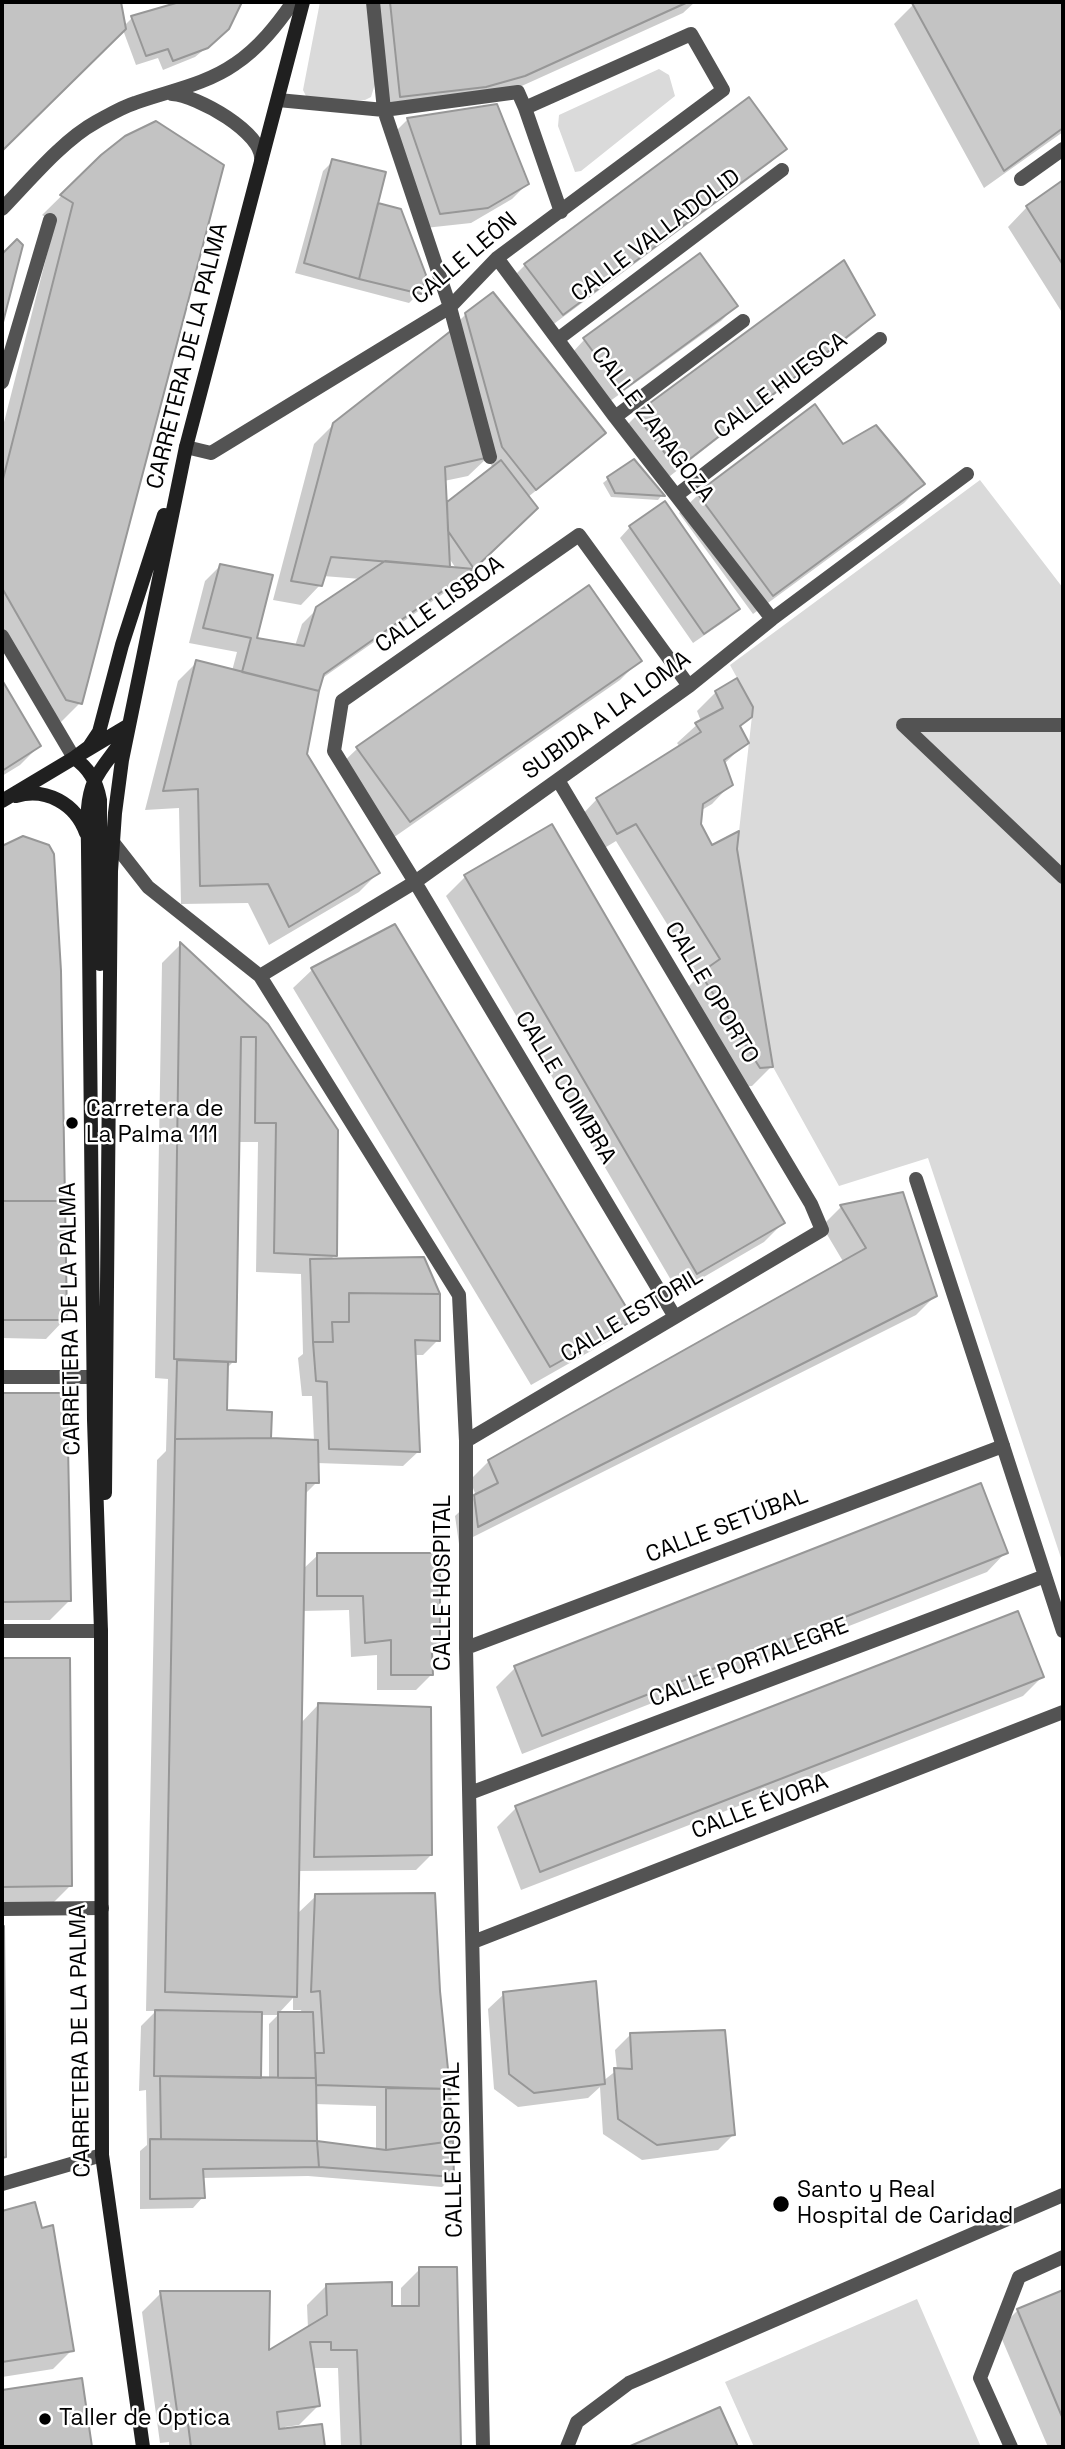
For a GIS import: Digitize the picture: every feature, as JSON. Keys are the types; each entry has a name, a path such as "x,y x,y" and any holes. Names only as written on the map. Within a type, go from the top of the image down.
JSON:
{"main road":[{"name":"CARRETERA DE LA PALMA","path":"101,1631 107,1443 112,841 118,786 186,447 303,2"},
{"path":"74,758 89,747 99,732 122,645 186,447"},
{"name":"CARRETERA DE LA PALMA","path":"129,724 119,747 95,780 88,808 88,849 93,1377 101,1631 102,2155 143,2447"},
{"path":"2,801 129,724"},
{"path":"74,758 95,780 100,800 101,1208 108,1244"},
{"path":"2,801 21,794 36,794 50,796 64,803 83,825 88,849"},
{"path":"93,1377 98,1377 101,1385 101,1420 107,1443"}],"street":[{"path":"2,209 76,136 117,110 188,86 233,66 262,40 293,2"},
{"path":"373,2 384,110 450,307 490,457"},
{"name":"CALLE LEÓN","path":"186,447 211,453 450,307 497,258 723,90 691,34 524,108"},
{"path":"278,100 384,110 518,92 561,212"},
{"path":"157,96 183,95 198,100 252,136 261,151 261,161"},
{"path":"1021,179 1063,149"},
{"name":"CALLE VALLADOLID","path":"558,339 782,170"},
{"path":"2,382 50,220"},
{"name":"CALLE ZARAGOZA","path":"497,258 615,417 772,619"},
{"path":"615,417 743,321"},
{"name":"CALLE HUESCA","path":"677,495 880,339"},
{"name":"SUBIDA A LA LOMA","path":"260,976 415,882 689,686 772,619 967,474"},
{"name":"CALLE LISBOA","path":"415,882 334,751 342,701 579,535 689,686"},
{"path":"2,636 74,758"},
{"path":"1063,725 903,725 1063,877"},
{"name":"CALLE OPORTO","path":"558,780 811,1204 822,1230"},
{"name":"CALLE HOSPITAL","path":"112,841 148,887 260,976 458,1295 466,1441 466,1647 483,2447"},
{"name":"CALLE COIMBRA","path":"415,882 675,1317"},
{"path":"916,1179 1063,1631"},
{"name":"CALLE ESTORIL","path":"466,1441 822,1230"},
{"path":"2,1377 93,1377"},
{"name":"CALLE SETÚBAL","path":"466,1647 1003,1447"},
{"name":"CALLE PORTALEGRE","path":"470,1793 1045,1576"},
{"path":"2,1631 101,1631"},
{"name":"CALLE ÉVORA","path":"473,1942 1063,1712"},
{"path":"2,1909 102,1908"},
{"path":"2,2184 102,2155"},
{"path":"567,2447 577,2422 629,2383 1063,2195"},
{"path":"1012,2447 980,2378 1019,2277 1063,2257"}],"shaded area":[{"path":"320,2 367,2 375,84 371,97 365,100 308,100 303,90"},
{"path":"659,69 669,75 675,96 581,171 575,172 558,126 559,115"},
{"path":"980,480 1063,588 1063,1564 928,1158 839,1186 773,1067 737,849 753,707 730,665"},
{"path":"917,2299 981,2447 754,2447 725,2382"}],"building":[{"path":"2,2 121,2 126,29 2,151"},
{"path":"242,2 229,29 208,48 173,61 168,49 146,56 131,16 176,3"},
{"path":"390,2 688,2 525,76 486,87 400,97"},
{"path":"1063,2 1063,128 1004,171 912,3"},
{"path":"749,97 787,149 563,315 524,264"},
{"path":"497,104 529,184 488,208 440,214 407,118"},
{"path":"156,121 224,165 82,704 66,700 2,588 2,483 73,203 60,195 125,136"},
{"path":"332,159 386,172 359,279 304,263"},
{"path":"1063,180 1063,265 1026,206"},
{"path":"378,203 401,209 426,275 421,294 359,279"},
{"path":"17,239 23,245 2,326 2,254"},
{"path":"700,253 738,306 622,391 583,338"},
{"path":"844,260 875,315 677,469 635,414"},
{"path":"493,292 606,433 536,490 502,447 465,313"},
{"path":"452,330 490,457 445,467 450,567 331,557 322,586 291,581 333,423"},
{"path":"815,404 843,444 876,425 925,484 773,596 697,493"},
{"path":"634,459 665,496 615,493 607,477"},
{"path":"501,460 538,508 474,569 448,531 447,502"},
{"path":"665,501 740,609 704,634 629,526"},
{"path":"385,561 474,569 324,674 319,691 242,672 251,638 203,628 220,564 273,575 257,638 304,646 316,607"},
{"path":"589,585 642,661 410,822 356,747"},
{"path":"196,660 319,691 307,754 380,873 289,927 268,884 200,886 198,789 163,791"},
{"path":"737,678 753,707 752,717 740,726 749,743 724,760 733,785 703,804 701,824 712,845 739,831 737,849 773,1067 760,1068 700,973 720,959 636,824 617,834 596,798 701,732 695,723 723,708 715,691"},
{"path":"2,680 41,746 2,771"},
{"path":"552,824 785,1223 697,1274 464,875"},
{"path":"23,836 49,845 54,854 61,971 65,1201 2,1201 2,846"},
{"path":"395,924 634,1320 550,1367 311,968"},
{"path":"180,942 268,1024 338,1130 337,1256 274,1253 276,1123 255,1123 256,1037 241,1037 236,1362 174,1359"},
{"path":"903,1192 937,1296 478,1527 474,1495 498,1483 488,1460 866,1248 840,1205"},
{"path":"2,1201 65,1201 67,1320 2,1320"},
{"path":"424,1257 440,1294 349,1293 349,1322 332,1322 333,1342 313,1342 310,1259"},
{"path":"349,1293 440,1294 440,1341 415,1340 420,1452 329,1449 327,1382 316,1381 313,1342 333,1342 332,1322 349,1322"},
{"path":"177,1360 228,1362 227,1410 272,1412 271,1438 175,1439"},
{"path":"2,1393 67,1393 71,1601 2,1602"},
{"path":"175,1439 318,1440 319,1483 306,1483 297,1997 165,1992"},
{"path":"981,1483 1008,1553 542,1736 514,1666"},
{"path":"317,1553 440,1553 440,1648 432,1651 433,1675 391,1675 391,1640 365,1643 363,1596 317,1596"},
{"path":"1018,1611 1044,1677 540,1872 515,1806"},
{"path":"2,1658 70,1658 72,1886 2,1887"},
{"path":"318,1703 431,1707 432,1855 314,1857"},
{"path":"435,1893 440,1991 450,2089 316,2085 315,2053 324,2053 320,1991 311,1992 315,1894"},
{"path":"2,1926 6,2157 2,2158"},
{"path":"596,1981 605,2084 534,2093 509,2074 503,1992"},
{"path":"155,2010 262,2012 261,2078 154,2076"},
{"path":"278,2012 313,2012 316,2078 278,2078"},
{"path":"725,2030 735,2135 657,2145 618,2119 614,2068 632,2069 630,2033"},
{"path":"160,2076 316,2078 317,2141 161,2139"},
{"path":"386,2088 450,2089 453,2141 386,2150"},
{"path":"150,2139 317,2141 319,2167 203,2169 205,2198 150,2199"},
{"path":"317,2141 386,2150 453,2141 454,2177 319,2167"},
{"path":"35,2202 42,2228 53,2225 74,2351 2,2362 2,2211"},
{"path":"419,2267 457,2267 461,2447 361,2447 357,2350 331,2350 331,2342 310,2342 320,2406 277,2412 279,2429 322,2424 325,2447 191,2447 188,2424 179,2425 160,2291 270,2291 269,2350 327,2315 326,2284 392,2282 392,2306 419,2306"},
{"path":"1063,2290 1063,2419 1017,2309"},
{"name":"Taller de Óptica","path":"82,2378 92,2447 2,2447 2,2390"},
{"path":"720,2407 738,2447 628,2447"}],"place":[{"name":"Carretera de La Palma 111","path":"72,1123"},
{"name":"Santo y Real Hospital de Caridad","path":"781,2204"},
{"name":"Taller de Óptica","path":"45,2419"}]}
